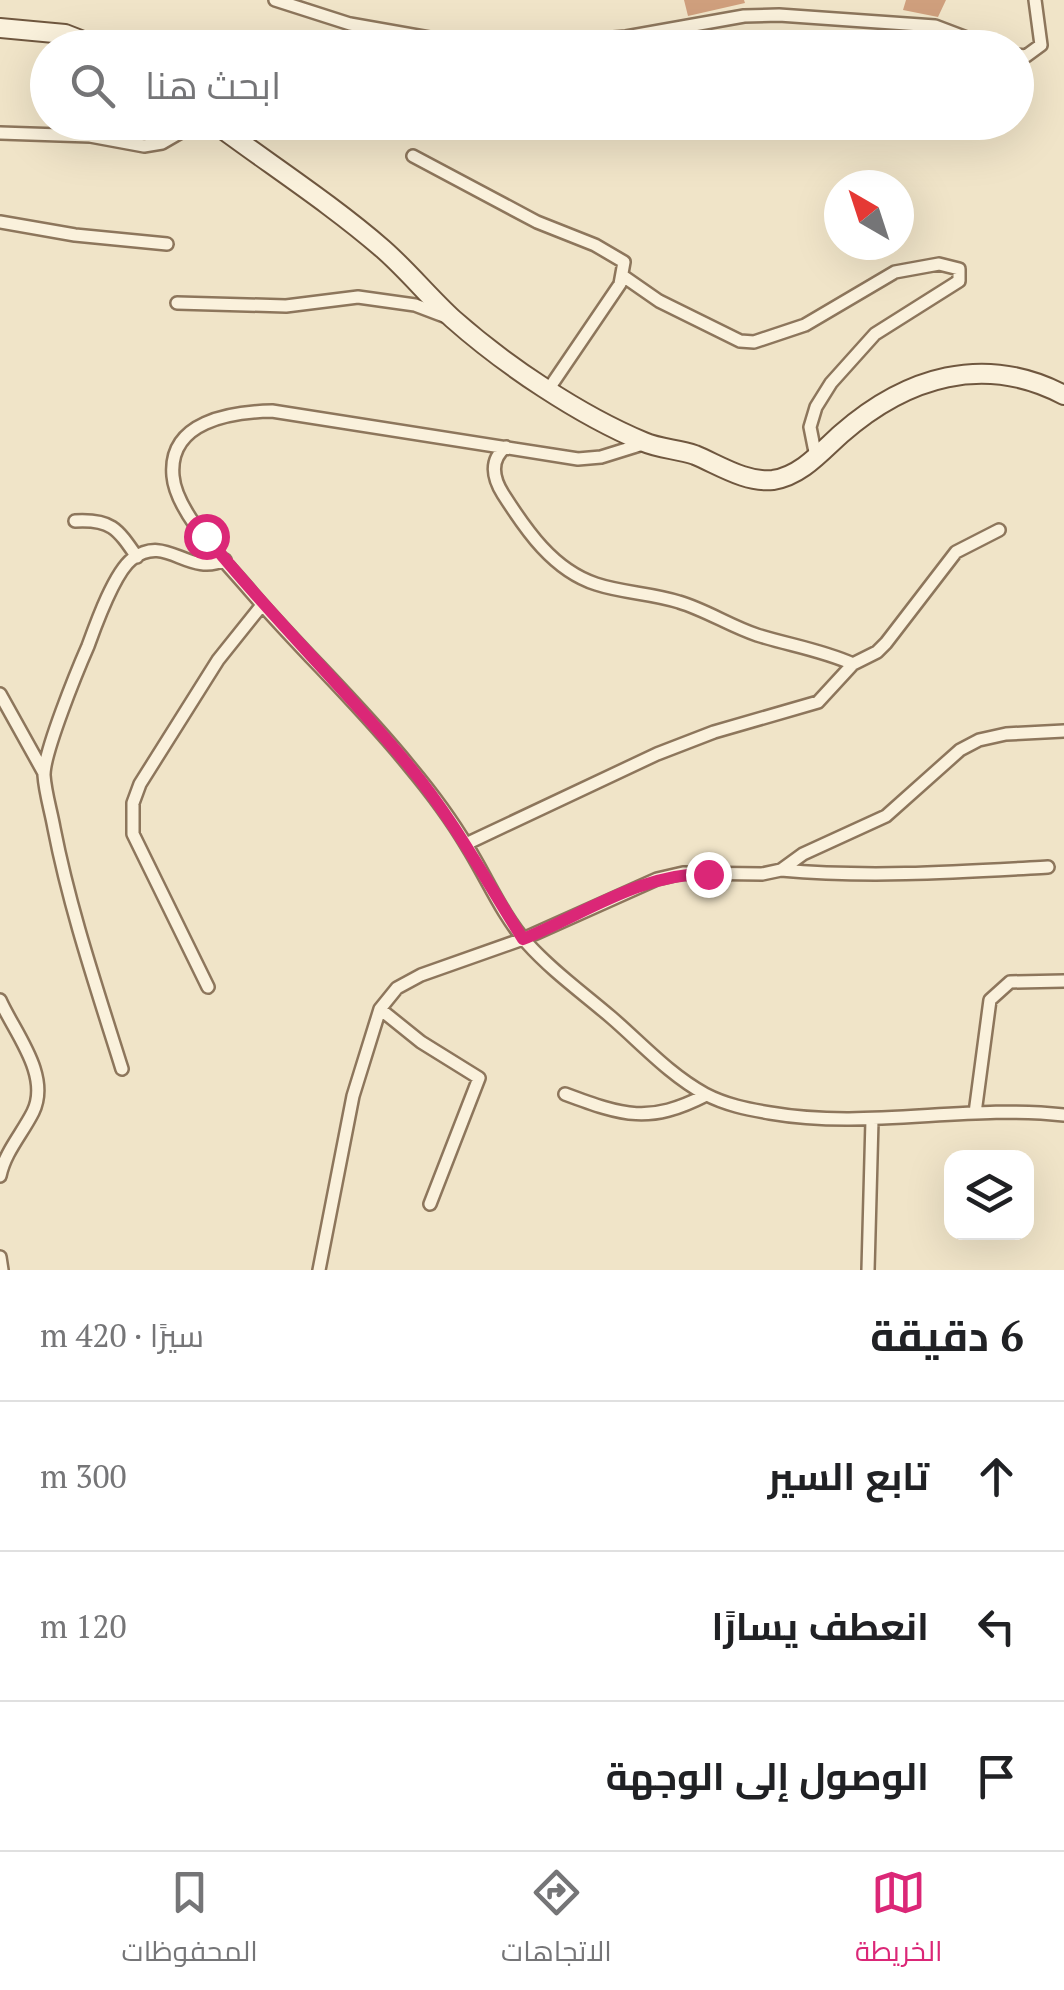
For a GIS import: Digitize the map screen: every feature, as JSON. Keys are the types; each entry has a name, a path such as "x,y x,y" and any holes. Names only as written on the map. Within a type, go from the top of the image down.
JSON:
{"main road":[{"path":"0,28 30,31"},
{"path":"237,140 384,250 453,319 548,390 646,443 684,451 744,476 772,480 792,475 880,402 934,380 963,373 991,374 1023,378 1064,395"}],"street":[{"path":"275,0 382,30"},
{"path":"1034,0 1040,45 1034,50"},
{"path":"665,30 744,16 779,15 935,26 945,30"},
{"path":"0,133 30,134"},
{"path":"112,140 144,146 167,140"},
{"path":"413,156 537,222 624,262 623,276 548,390"},
{"path":"0,222 75,235 167,244"},
{"path":"623,276 659,300 740,341 754,342 805,325 895,272 939,264 958,269 959,281 875,334 831,383 816,407 810,427 816,457"},
{"path":"176,303 271,306 358,297 415,305 453,319"},
{"path":"646,443 600,457 578,459 272,411 240,412 214,418 181,441 172,472 174,490 182,506 225,560 410,766 466,844 523,939 654,1055 706,1095 733,1106 819,1120 975,1113 1064,1115"},
{"path":"506,447 494,462 499,488 534,540 577,575 613,589 682,602 758,635 852,664"},
{"path":"75,521 100,520 114,526 137,557"},
{"path":"466,844 656,754 714,732 818,702 852,664 886,643 956,552 999,530"},
{"path":"44,773 73,682 106,600 131,560 150,551 168,550 191,564 211,566 225,560"},
{"path":"208,987 134,834 133,803 140,784 218,660 262,604"},
{"path":"0,694 44,773 60,856 122,1069"},
{"path":"781,870 803,854 886,816 940,765 979,740 1064,730"},
{"path":"319,1270 353,1096 380,1009 397,988 523,939 656,879 682,874 762,874 781,870 930,874 1048,866"},
{"path":"975,1113 990,1000 1010,982 1064,980"},
{"path":"0,1000 36,1072 38,1097 0,1176"},
{"path":"380,1009 421,1042 479,1078 430,1204"},
{"path":"565,1094 628,1114 657,1115 706,1095"},
{"path":"868,1270 872,1120"},
{"path":"0,1257 2,1270"}],"building":[{"path":"684,0 744,0 745,3 688,16"},
{"path":"906,0 946,0 938,17 903,10"}],"route":[{"path":"206,536 262,604 410,766 466,844 523,939 656,879 708,874"}]}
